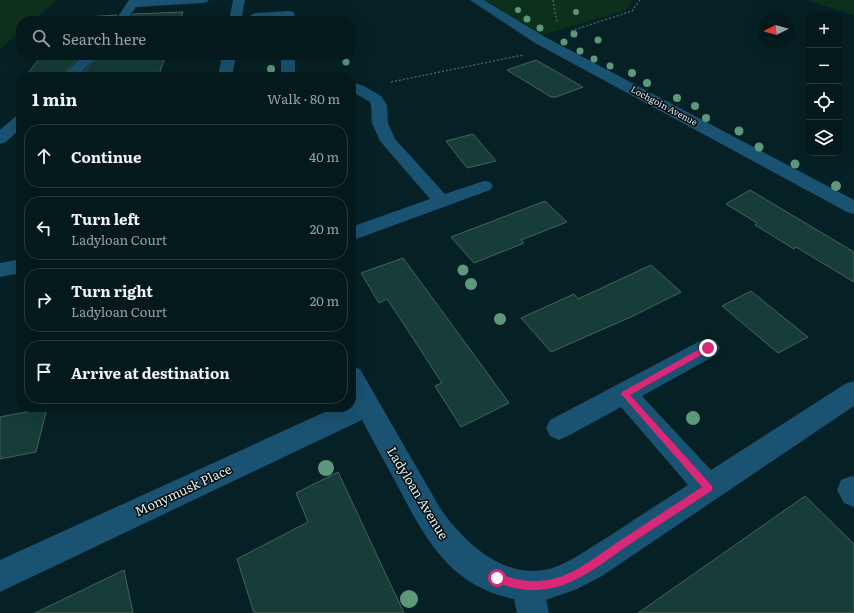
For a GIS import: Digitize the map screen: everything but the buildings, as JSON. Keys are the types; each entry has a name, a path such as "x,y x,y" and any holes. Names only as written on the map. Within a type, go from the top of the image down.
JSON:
{"street":[{"path":"124,16 134,2 203,0"},
{"path":"236,16 239,0"},
{"name":"Lochgoin Avenue","path":"476,0 540,40 854,208"},
{"path":"288,16 289,1"},
{"path":"74,72 86,60"},
{"path":"226,72 228,60"},
{"path":"288,60 288,72"},
{"path":"356,89 376,99 379,105 380,123 388,141 442,201"},
{"path":"0,139 16,124"},
{"path":"356,232 484,186"},
{"path":"0,270 16,267"},
{"path":"559,428 708,348"},
{"name":"Ladyloan Avenue","path":"356,385 425,510 450,544 474,566 524,594"},
{"path":"524,594 569,578 591,565 854,392"},
{"path":"624,394 708,488"},
{"name":"Monymusk Place","path":"356,409 367,404"},
{"name":"Monymusk Place","path":"0,576 350,412"}],"path":[{"path":"540,40 632,11 640,0"},
{"path":"356,88 556,48"}],"green space":[{"path":"0,0 57,0 38,16 16,16 16,35 0,49"},
{"path":"485,0 632,0 626,10 542,35"},
{"path":"805,0 854,0 854,15"}],"route":[{"path":"497,578 512,584 527,586 549,584 569,578 708,488 624,394 708,348"}]}
